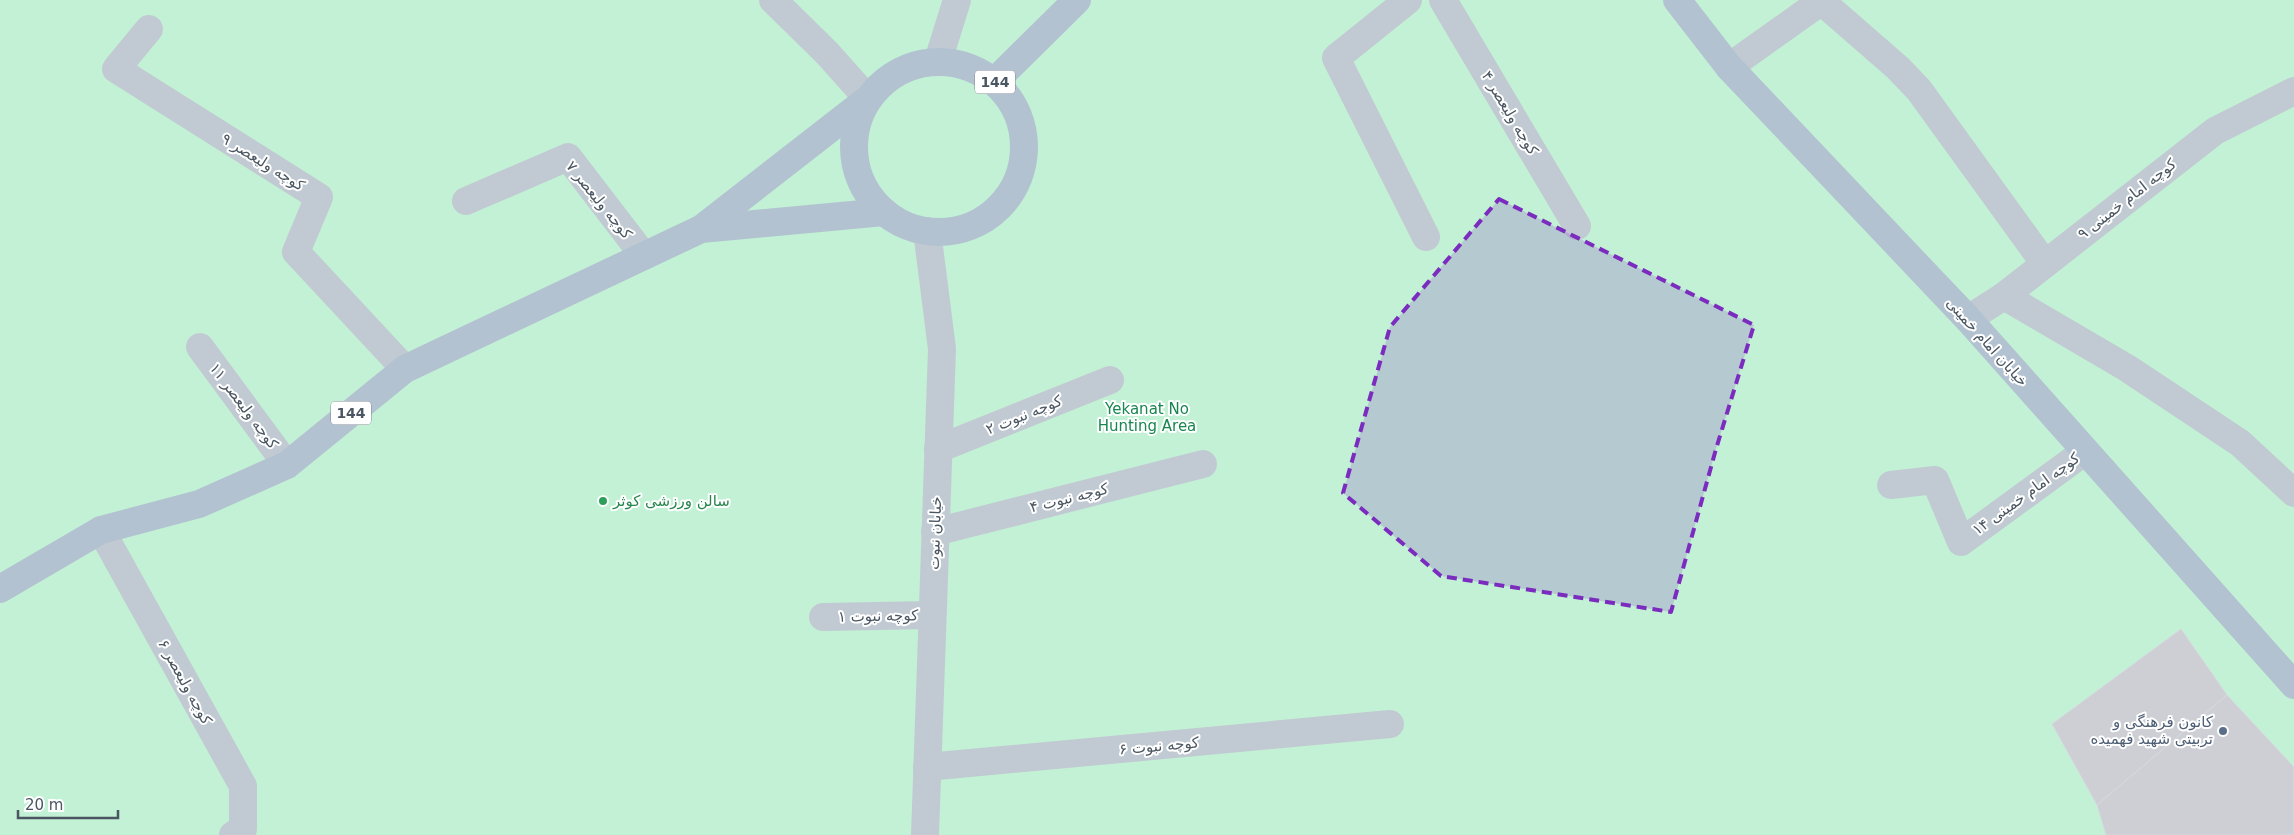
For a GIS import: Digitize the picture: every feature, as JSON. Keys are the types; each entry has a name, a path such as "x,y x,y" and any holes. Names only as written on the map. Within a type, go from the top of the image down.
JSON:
{"main road":[{"name":"144","path":"995,81 1077,0"},
{"name":"خیابان امام خمینی","path":"1677,0 1730,67 1968,319 2084,452 2294,685"},
{"name":"144","path":"0,590 101,530 199,504 287,465 404,369 701,229 868,99 884,82 902,69 922,62 938,61 961,65 995,81 1012,100 1024,138 1020,175 1011,194 997,212 976,224 956,231 917,232 884,212 867,192 854,159 854,134 858,118 868,99"},
{"name":"144","path":"701,229 884,212"}],"street":[{"path":"773,0 827,53 868,99"},
{"path":"938,61 957,0"},
{"path":"1408,0 1336,58 1426,237"},
{"name":"کوچه ولیعصر ۴","path":"1443,0 1577,226"},
{"path":"1730,67 1822,1 1898,68 1919,90 2045,264"},
{"name":"کوچه ولیعصر ۹","path":"149,29 116,69 318,197 296,252 404,369"},
{"name":"کوچه امام خمینی ۹","path":"1968,319 2004,296 2215,131 2294,91"},
{"name":"کوچه ولیعصر ۷","path":"466,201 568,157 644,256"},
{"name":"خیابان نبوت","path":"925,835 942,349 927,232"},
{"path":"2004,296 2126,368 2240,443 2294,493"},
{"name":"کوچه ولیعصر ۱۱","path":"200,347 287,465"},
{"name":"کوچه نبوت ۲","path":"938,449 1110,380"},
{"name":"کوچه امام خمینی ۱۴","path":"1891,485 1936,480 1961,542 2084,452"},
{"name":"کوچه نبوت ۴","path":"935,532 1204,464"},
{"name":"کوچه ولیعصر ۶","path":"101,530 243,786 243,828 233,835"},
{"name":"کوچه نبوت ۱","path":"823,617 932,615"},
{"name":"کوچه نبوت ۶","path":"927,767 1390,724"}],"highlighted area":[{"path":"1499,199 1754,325 1716,449 1671,612 1441,576 1343,493 1390,327"}],"green space":[{"name":"Yekanat No Hunting Area","path":"0,0 2294,0 2294,835 0,835"}],"building":[{"path":"2181,629 2227,695 2097,805 2052,724"},
{"name":"کانون فرهنگی و تربیتی شهید فهمیده","path":"2227,695 2294,767 2294,835 2106,835 2097,805"}],"place":[{"name":"سالن ورزشی کوثر","path":"603,501"},
{"name":"کانون فرهنگی و تربیتی شهید فهمیده","path":"2223,731"}]}
